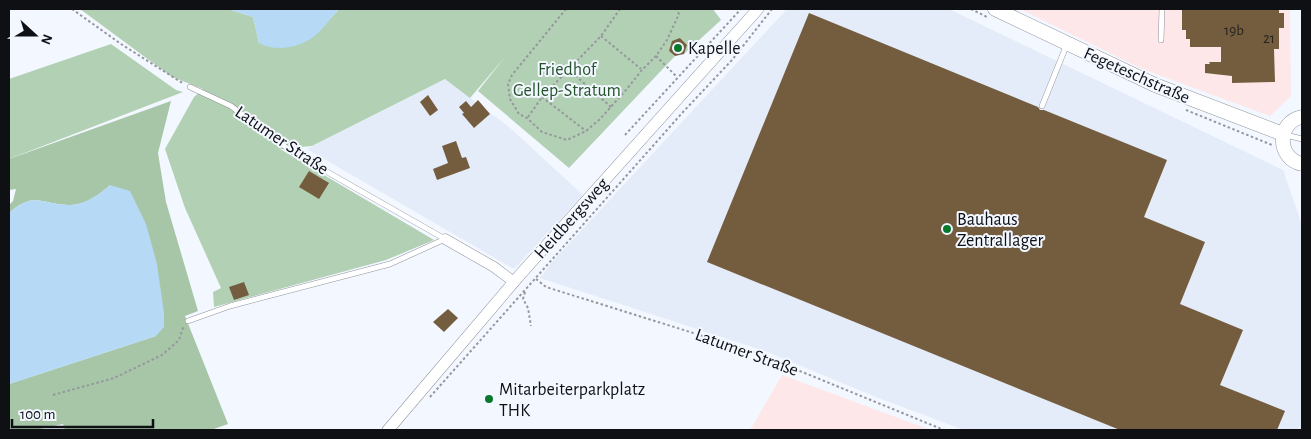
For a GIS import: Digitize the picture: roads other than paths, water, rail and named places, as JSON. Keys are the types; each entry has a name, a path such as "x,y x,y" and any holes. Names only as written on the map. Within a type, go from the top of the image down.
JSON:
{"main road":[{"name":"Fegeteschstraße","path":"995,9 1155,85 1283,134"},
{"path":"1302,117 1291,122 1283,134 1282,141 1287,155 1292,160 1302,164"}],"street":[{"name":"Heidbergsweg","path":"388,430 514,282 758,9"},
{"name":"Latumer Straße","path":"445,238 494,267 514,282"}],"lane":[{"path":"1162,9 1162,40"},
{"path":"1042,106 1067,44"},
{"name":"Latumer Straße","path":"190,87 231,106 301,157 445,238"},
{"path":"1283,134 1302,139"},
{"path":"188,321 230,306 390,264 445,238"}],"water":[{"path":"228,9 339,9 312,38 298,45 273,48 259,43 253,17"},
{"path":"110,185 130,191 146,224 157,264 164,313 164,327 156,336 9,384 9,213 25,202 38,200 68,205 80,204 96,196"}],"place":[{"name":"Kapelle","path":"678,48"},
{"name":"Bauhaus Zentrallager","path":"947,229"},
{"name":"Mitarbeiterparkplatz THK","path":"489,399"}],"park label":[{"name":"Friedhof Gellep-Stratum","path":"567,79"}]}
